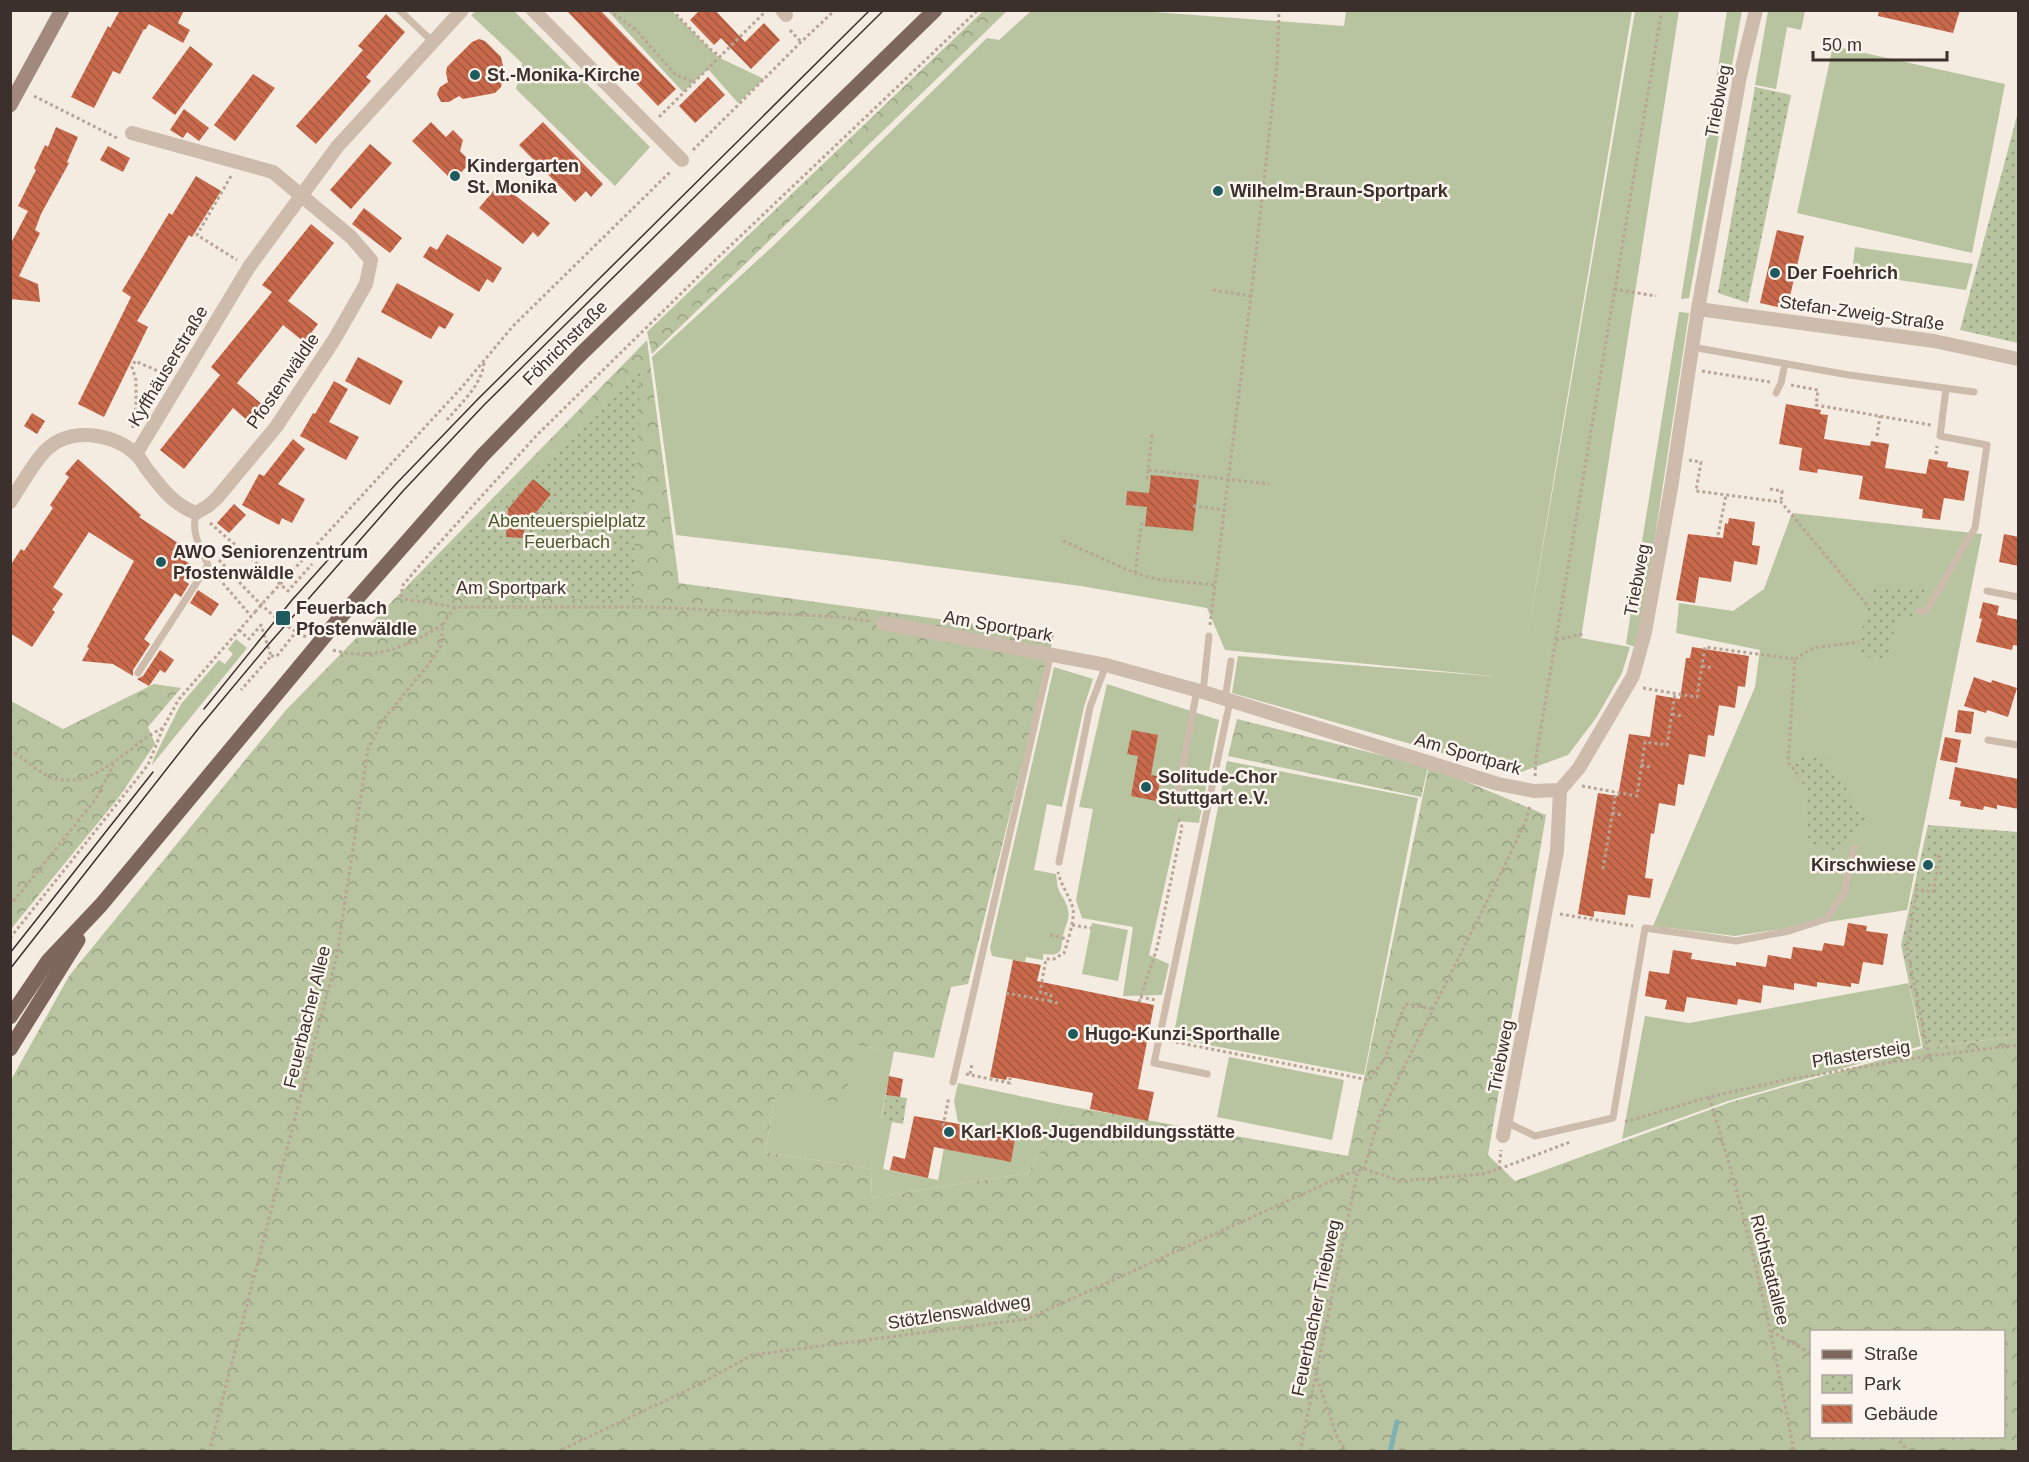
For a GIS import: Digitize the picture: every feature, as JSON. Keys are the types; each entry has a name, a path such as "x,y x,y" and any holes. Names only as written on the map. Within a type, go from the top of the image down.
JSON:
{"main road":[{"name":"Föhrichstraße","path":"101,905 338,620 483,455 573,361 934,10"},
{"path":"10,1017 48,961 101,905"},
{"path":"10,1049 101,905"}],"street":[{"path":"10,105 62,10"},
{"name":"Kyffhäuserstraße","path":"10,502 45,450 61,439 78,435 99,436 118,443 136,454 249,267 337,147 462,10"},
{"path":"533,10 682,160"},
{"name":"Triebweg","path":"1503,1136 1557,850 1560,790 1579,768 1633,676 1645,632 1664,530 1698,309 1740,76 1756,10"},
{"path":"132,133 273,172 303,195"},
{"name":"Pfostenwäldle","path":"196,513 217,498 276,427 334,340 366,284 371,260 351,237 303,195"},
{"name":"Stefan-Zweig-Straße","path":"1698,309 1934,341 2019,359"},
{"path":"136,454 169,498 181,507 196,513"},
{"name":"Am Sportpark","path":"883,623 1106,665 1200,691 1498,784 1534,791 1560,790"}],"lane":[{"path":"399,10 432,41"},
{"path":"1692,347 1785,364 1974,392"},
{"path":"1776,393 1785,364"},
{"path":"1919,611 1926,611 1975,528 1987,445 1940,436 1946,389"},
{"path":"138,673 208,565 196,539 193,524 196,513"},
{"path":"1987,591 2019,597"},
{"path":"1175,806 1200,691 1209,636"},
{"path":"953,1082 1051,653"},
{"path":"1207,1074 1154,1063 1227,700 1231,661"},
{"path":"1059,862 1090,707 1106,665"},
{"path":"1988,740 2019,745"},
{"path":"1506,1122 1535,1136 1613,1118 1645,928 1736,941 1789,932 1826,919 1844,893 1854,848"}],"path":[{"path":"672,10 710,49 721,57"},
{"path":"649,127 767,10"},
{"path":"10,938 148,765 179,699 251,616 462,387 513,326 835,10"},
{"name":"Am Sportpark","path":"883,623 840,617 654,607 455,606 428,604 405,599 401,595 403,585 537,435 715,260 978,10"},
{"path":"1209,636 1277,64 1279,10"},
{"path":"1499,1169 1482,1174 1401,1181 1364,1169 1380,1115 1525,824 1534,791 1536,757 1662,10"},
{"path":"611,11 635,29 676,75 694,82"},
{"path":"19,88 126,142 132,133"},
{"path":"234,161 230,180 197,235 249,267"},
{"path":"1614,289 1656,296"},
{"path":"1213,290 1251,296"},
{"path":"447,420 477,384 484,369 484,360"},
{"path":"136,454 132,419 136,408 132,367 135,361 181,382"},
{"path":"1688,369 1818,390 1816,406 1942,426"},
{"path":"1877,436 1880,416"},
{"path":"1147,479 1152,435"},
{"path":"1701,462 1696,491 1781,502 1868,606"},
{"path":"1148,470 1269,484"},
{"path":"1770,489 1782,491 1781,502"},
{"path":"1718,535 1726,495"},
{"path":"1193,506 1225,510"},
{"path":"196,513 288,591 312,564"},
{"path":"1135,573 1142,520"},
{"path":"196,539 207,547 255,599 296,632 315,641"},
{"path":"1063,542 1135,573 1155,579 1215,585"},
{"path":"208,565 251,616"},
{"name":"Feuerbacher Allee","path":"209,1452 337,956 368,749 383,720 441,646 443,624 455,606"},
{"path":"324,646 347,654 372,654 401,647 443,624"},
{"path":"239,630 249,639 261,625 271,656"},
{"path":"241,690 271,656 277,656 296,632"},
{"path":"1556,640 1582,634"},
{"path":"1659,691 1697,697 1705,647 1795,659 1813,648 1859,642"},
{"path":"1795,659 1788,762 1800,777"},
{"path":"1702,666 1713,668"},
{"path":"1597,789 1637,796 1645,742 1667,745 1676,694"},
{"path":"1672,714 1682,716"},
{"path":"10,749 52,778 81,780 114,764 148,735 163,729"},
{"path":"10,906 95,800 114,764"},
{"path":"1641,765 1651,767"},
{"path":"1603,869 1616,792"},
{"path":"1139,1002 1157,948 1182,826 1175,813 1175,806"},
{"path":"1612,813 1622,815"},
{"path":"1929,1056 1914,990 1907,940 1917,889 1933,892 1940,857 1936,856"},
{"path":"1050,1001 1051,994 1040,992 1046,959 1060,957 1064,953 1072,925 1073,910 1058,875"},
{"path":"1577,917 1645,928"},
{"path":"1072,925 1091,928"},
{"path":"1050,935 1067,939"},
{"path":"1006,993 1058,1003"},
{"path":"1160,1038 1369,1080 1385,1058 1405,1004 1434,1009"},
{"name":"Pflastersteig","path":"1709,1096 1785,1080 1929,1056 2019,1045"},
{"path":"970,1074 972,1064"},
{"path":"955,1071 1010,1083 1010,1078"},
{"path":"943,1126 949,1096"},
{"name":"Richtstattallee","path":"1709,1096 1725,1149 1771,1331 1794,1452"},
{"name":"Stötzlenswaldweg","path":"557,1452 696,1386 752,1355 1027,1318 1347,1174 1364,1169"},
{"name":"Feuerbacher Triebweg","path":"1300,1452 1358,1170"},
{"path":"1771,1331 1810,1353"},
{"path":"1316,1377 1337,1437 1347,1452"},
{"path":"1897,1438 1908,1452"}],"green space":[{"path":"476,11 514,11 650,147 615,186 516,89 522,63 471,15"},
{"path":"608,11 672,11 718,57 764,79 738,103 708,69 683,92"},
{"path":"983,11 1007,11 652,354 647,332"},
{"name":"Wilhelm-Braun-Sportpark","path":"1031,11 1140,11 1344,26 1346,11 1632,11 1528,633 1635,11 1679,11 1581,638 1630,647 1622,673 1596,718 1568,755 1516,774 1232,693 1238,656 1502,677 1225,650 1207,608 1081,586 676,535 652,357 774,245 987,38 999,40"},
{"path":"1727,11 1742,11 1689,298 1681,299"},
{"path":"1768,11 1805,11 1801,30 1787,27 1776,89 1755,85"},
{"path":"1833,46 2005,84 1972,253 1797,213"},
{"path":"1755,87 1791,95 1748,303 1718,293"},
{"path":"2018,112 2018,343 1960,330"},
{"path":"1855,247 1973,264 1966,290 1852,273"},
{"path":"1679,312 1689,313 1654,544 1642,542"},
{"path":"647,340 679,583 1054,635 968,984 951,987 934,1058 855,1045 845,1103 776,1093 765,1152 872,1169 871,1198 1028,1173 1068,1106 1348,1156 1429,766 1546,815 1488,1155 1515,1181 1731,1102 1923,1048 2018,1036 2018,1451 11,1452 11,1080 69,976 286,710"},
{"name":"Abenteuerspielplatz Feuerbach","path":"640,369 633,600 416,597 408,588"},
{"path":"1792,513 1982,534 1907,910 1735,936 1653,926 1755,687 1760,650 1676,633 1679,603 1733,611 1764,589"},
{"path":"1640,553 1652,557 1636,647 1626,644"},
{"path":"1873,585 1925,589 1918,616 1898,616 1887,659 1856,655"},
{"path":"236,639 247,648 152,765 181,704 219,660 225,664 233,654 228,649"},
{"path":"1054,667 1093,679 1084,707 1062,807 1047,804 1034,870 1056,874 1058,888 1068,913 1061,950 1056,954 1043,954 1043,960 1026,957 1025,962 992,956 990,948"},
{"path":"154,684 181,688 148,727 155,744 119,797 11,929 11,701 63,729"},
{"path":"1107,684 1219,720 1199,823 1179,821 1149,955 1169,964 1162,995 1123,996 1133,927 1082,918 1076,900 1093,809 1079,807"},
{"path":"1237,719 1428,767 1421,797 1228,756"},
{"path":"1824,756 1867,820 1841,852 1809,845 1804,787 1792,757"},
{"path":"1227,761 1418,798 1364,1075 1173,1038"},
{"path":"1928,825 2018,832 2018,1036 1923,1048 1901,945"},
{"path":"1092,923 1128,930 1118,981 1082,974"},
{"path":"1909,983 1921,1046 1728,1101 1622,1139 1645,1016 1689,1023"},
{"path":"855,1045 894,1051 881,1119 892,1122 883,1169 938,1180 946,1137 1011,1161 1016,1134 958,1122 954,1101 958,1083 1068,1106 1028,1173 871,1198 872,1169 765,1152 776,1093"},
{"path":"1229,1057 1344,1080 1332,1140 1217,1117"},
{"path":"886,1095 907,1098 903,1124 881,1120"}],"building":[{"path":"120,10 184,10 178,23 190,30 183,43 149,24 144,29 120,74 113,71 94,108 71,97 108,26 110,28"},
{"path":"566,10 600,10 676,89 658,106"},
{"path":"700,10 715,10 745,42 764,23 780,40 751,69 721,38 714,45 690,20"},
{"path":"1879,10 1960,10 1953,33 1878,16"},
{"path":"386,14 405,32 366,77 371,81 316,144 296,126 363,50 358,46"},
{"name":"St.-Monika-Kirche","path":"479,39 485,41 501,57 504,71 501,87 495,93 463,99 459,96 449,102 441,102 437,94 440,87 448,82 447,67 472,42"},
{"path":"190,46 213,64 175,115 152,98"},
{"path":"253,74 275,88 235,141 214,125"},
{"path":"708,77 725,95 695,123 679,106"},
{"path":"184,109 209,128 199,141 187,132 183,138 170,130"},
{"path":"431,122 446,137 453,130 463,140 460,151 471,162 453,181 412,141"},
{"path":"543,122 603,184 591,197 586,191 575,202 519,145"},
{"path":"56,127 78,137 67,162 69,163 41,214 35,230 40,233 19,276 38,284 40,302 10,299 10,245 28,211 18,206 36,170 34,168 45,145 48,147"},
{"path":"370,144 392,163 351,209 330,190"},
{"path":"108,146 130,158 123,172 100,160"},
{"path":"196,176 221,191 192,237 189,235 137,321 148,327 104,417 78,404 131,297 122,291 169,213 172,215"},
{"path":"500,183 550,223 538,237 533,232 523,244 479,208"},
{"path":"364,208 402,238 390,253 352,224"},
{"path":"311,224 334,243 288,301 318,324 304,342 283,325 237,383 263,405 249,422 233,408 184,469 160,450 220,375 211,367 272,292 262,285"},
{"path":"1777,230 1804,236 1787,309 1760,303"},
{"path":"447,234 502,268 493,283 487,279 479,292 423,257 430,246 437,250"},
{"path":"397,283 454,314 445,329 439,326 431,339 381,312"},
{"path":"358,357 403,381 390,405 345,381"},
{"path":"334,381 348,389 329,422 359,437 346,460 300,436"},
{"path":"1786,404 1821,410 1820,414 1828,415 1824,439 1870,446 1871,441 1889,444 1885,468 1926,474 1929,459 1948,462 1947,467 1969,471 1964,501 1944,498 1940,520 1922,518 1923,509 1859,499 1863,476 1818,469 1817,473 1799,470 1802,448 1779,444"},
{"path":"32,413 45,421 37,434 24,426"},
{"path":"293,439 305,449 278,484 305,499 292,523 282,518 279,525 242,505 259,474 264,476"},
{"name":"AWO Seniorenzentrum Pfostenwäldle","path":"78,459 141,515 139,517 178,543 172,552 193,566 183,580 189,584 181,597 175,593 144,639 150,644 133,670 133,676 113,664 82,661 89,648 87,647 134,561 89,532 53,587 63,594 52,610 55,612 32,647 10,633 10,566 21,549 24,551 53,508 50,505 69,477 65,474"},
{"path":"1151,475 1199,480 1193,531 1145,526 1147,507 1126,505 1127,491 1149,493"},
{"path":"533,479 551,494 525,526 523,538 506,537 508,509"},
{"path":"234,504 246,515 229,533 217,523"},
{"path":"1729,518 1755,522 1752,545 1760,546 1757,565 1734,561 1731,582 1699,577 1695,603 1676,600 1688,534 1723,538 1725,523 1728,524"},
{"path":"2004,534 2019,537 2019,566 1999,562"},
{"path":"198,590 219,604 211,616 190,603"},
{"path":"1983,602 1999,606 1997,615 2019,620 2019,646 2013,645 2012,650 1976,642 1982,619 1979,618"},
{"path":"1692,647 1749,656 1745,687 1738,686 1735,708 1719,705 1714,736 1708,735 1705,757 1689,754 1684,785 1678,784 1675,806 1659,803 1654,834 1651,833 1645,878 1653,879 1650,898 1628,895 1625,915 1594,911 1594,917 1578,914 1598,793 1618,796 1629,734 1650,737 1656,695 1680,699 1686,658 1690,658"},
{"path":"160,650 174,660 165,673 160,670 149,686 137,679 143,676"},
{"path":"1974,677 2017,688 2008,717 1964,706"},
{"path":"1958,710 1974,712 1971,734 1955,732"},
{"path":"1132,730 1158,735 1151,775 1161,777 1156,801 1131,796 1138,756 1127,754"},
{"path":"1945,737 1961,740 1957,763 1940,760"},
{"path":"1955,767 2019,779 2019,809 1997,805 1997,809 1984,806 1983,810 1960,806 1961,801 1949,799"},
{"path":"1848,923 1867,926 1866,931 1888,934 1883,965 1863,962 1859,984 1851,983 1851,987 1817,982 1817,987 1794,983 1794,990 1763,985 1761,1003 1738,999 1737,1005 1687,997 1684,1012 1665,1009 1667,1000 1645,996 1649,971 1669,974 1673,950 1692,953 1691,959 1736,966 1736,962 1766,967 1768,955 1791,959 1793,947 1822,951 1824,943 1844,946"},
{"name":"Hugo-Kunzi-Sporthalle","path":"1013,960 1041,965 1037,981 1154,1005 1138,1089 1154,1092 1148,1121 1090,1109 1093,1093 1015,1078 1007,1077 1006,1080 990,1077"},
{"path":"889,1076 903,1079 900,1097 886,1095"},
{"path":"914,1116 1016,1134 1011,1162 934,1147 928,1178 890,1170 893,1156 905,1159"}],"waterway":[{"path":"1390,1452 1397,1422"}],"tram line":[{"path":"204,709 292,600 396,484 478,399 870,10"},
{"path":"10,969 198,729 403,491 484,405 884,10"},
{"path":"10,953 153,772"}],"place":[{"name":"St.-Monika-Kirche","path":"475,75"},
{"name":"Kindergarten St. Monika","path":"455,176"},
{"name":"Wilhelm-Braun-Sportpark","path":"1218,191"},
{"name":"Der Foehrich","path":"1775,273"},
{"name":"AWO Seniorenzentrum Pfostenwäldle","path":"161,562"},
{"name":"Feuerbach Pfostenwäldle","path":"283,618"},
{"name":"Solitude-Chor Stuttgart e.V.","path":"1146,787"},
{"name":"Kirschwiese","path":"1928,865"},
{"name":"Hugo-Kunzi-Sporthalle","path":"1073,1034"},
{"name":"Karl-Kloß-Jugendbildungsstätte","path":"949,1132"}]}
